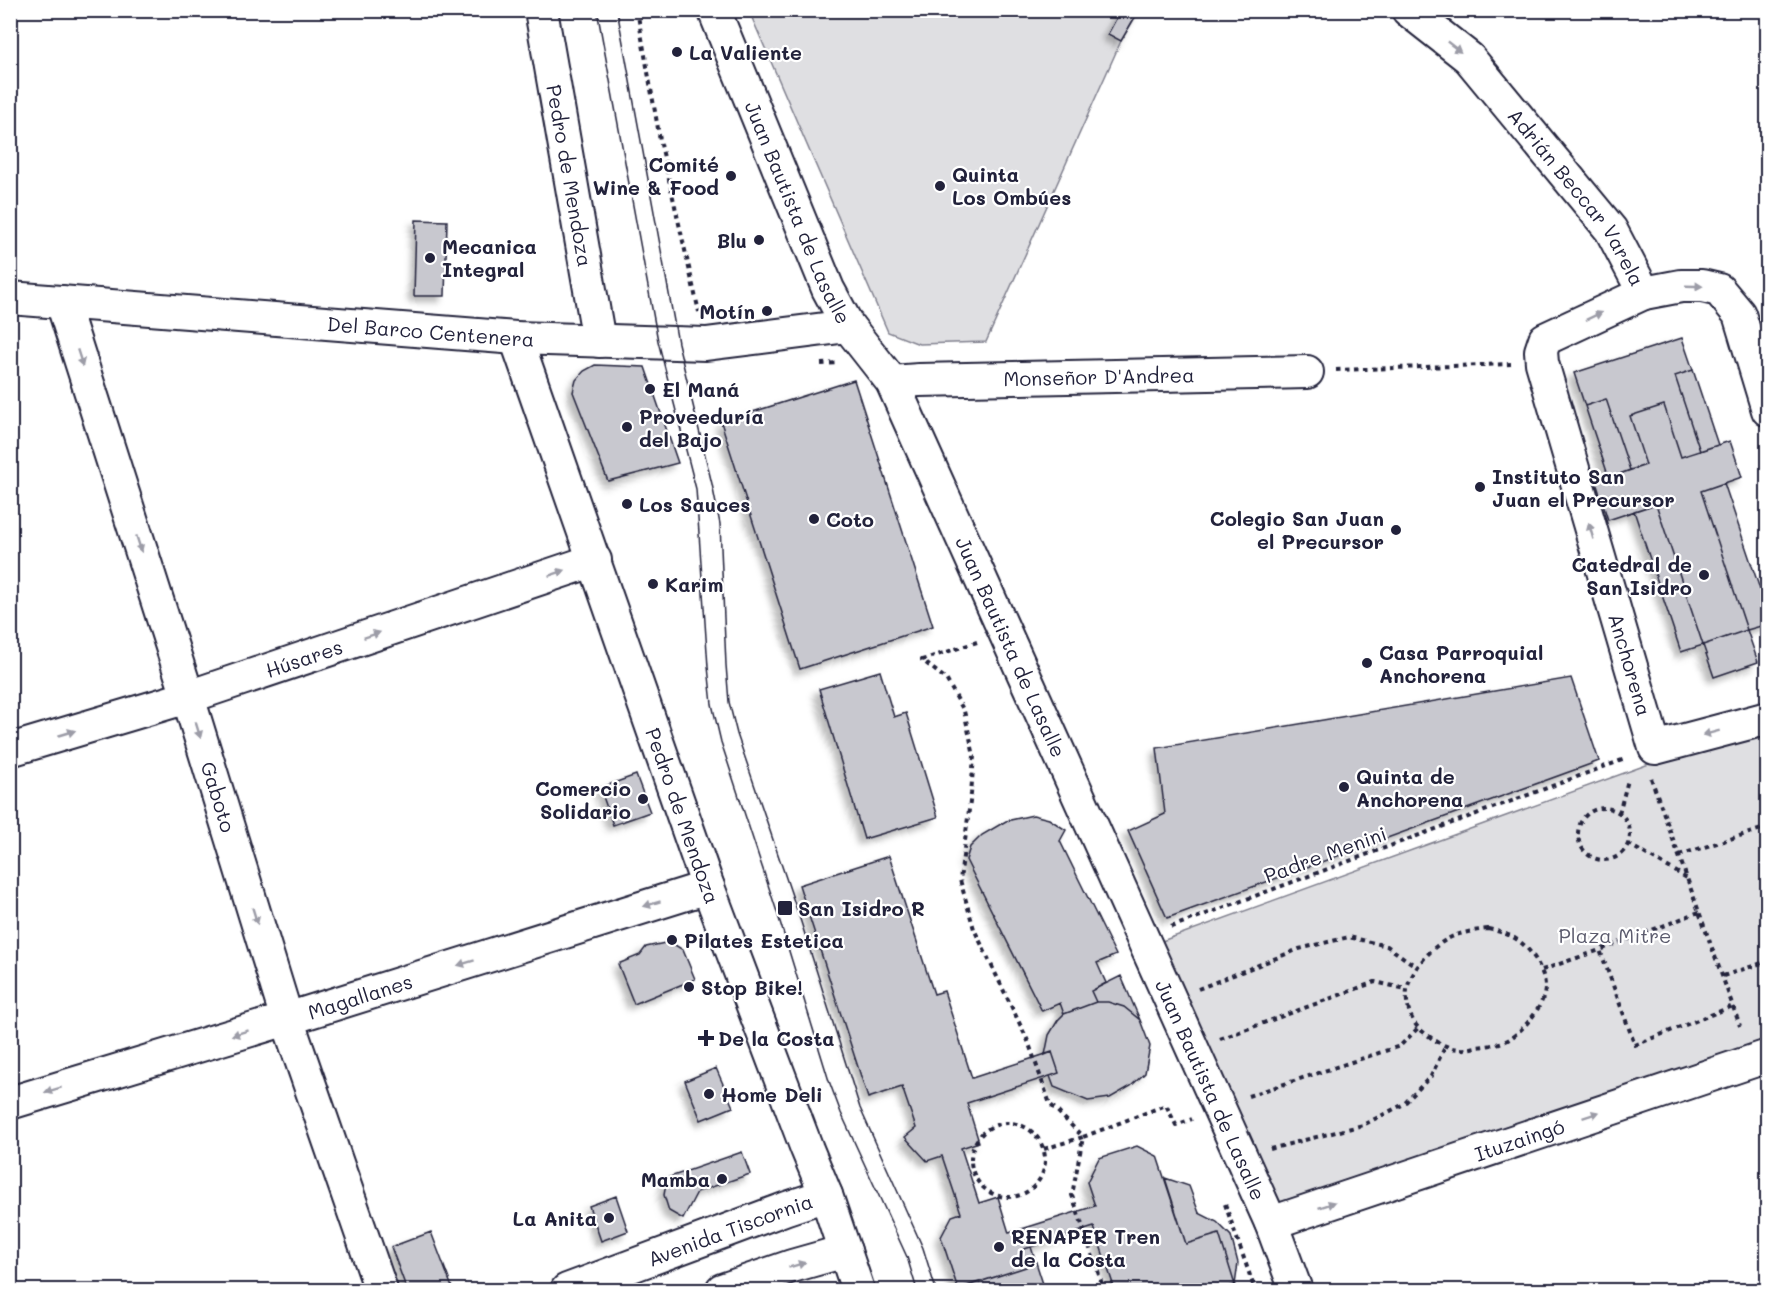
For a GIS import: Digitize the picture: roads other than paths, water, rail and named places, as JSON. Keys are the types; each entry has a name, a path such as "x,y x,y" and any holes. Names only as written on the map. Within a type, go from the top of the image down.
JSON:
{"street":[{"name":"Pedro de Mendoza","path":"540,10 599,341"},
{"name":"Juan Bautista de Lasalle","path":"714,10 828,289 848,326 891,382 1271,1223 1296,1290"},
{"name":"Adrián Beccar Varela","path":"1408,10 1469,58 1611,230 1644,292 1681,286 1702,286 1719,290 1739,314 1767,410"},
{"name":"Anchorena","path":"1644,292 1543,351 1653,763 1767,718"},
{"name":"Del Barco Centenera","path":"10,298 516,338 599,341 706,344 848,326"},
{"name":"Gaboto","path":"62,302 188,697 287,1019 381,1290"},
{"name":"Pedro de Mendoza","path":"516,338 708,887 826,1195 858,1290"},
{"name":"Monseñor D'Andrea","path":"891,382 1307,372"},
{"name":"Húsares","path":"10,750 188,697 595,560"},
{"name":"Magallanes","path":"10,1102 287,1019 708,887"},
{"name":"Ituzaingó","path":"1271,1223 1767,1056"},
{"name":"Avenida Tiscornia","path":"567,1290 826,1195"},
{"path":"722,1290 844,1251"}],"tram line":[{"path":"597,10 658,341 696,489 708,667 712,704 721,742 829,1081 841,1113 907,1257 917,1290"},
{"path":"617,10 678,343 720,524 729,702 737,734 801,922 860,1108 923,1248 936,1290"}],"place":[{"name":"La Valiente","path":"677,52"},
{"name":"Comité Wine & Food","path":"731,176"},
{"name":"Quinta Los Ombúes","path":"940,186"},
{"name":"Blu","path":"759,240"},
{"name":"Mecanica Integral","path":"430,258"},
{"name":"Motín","path":"767,311"},
{"name":"El Maná","path":"650,389"},
{"name":"Proveeduría del Bajo","path":"627,427"},
{"name":"Instituto San Juan el Precursor","path":"1480,487"},
{"name":"Los Sauces","path":"627,504"},
{"name":"Coto","path":"814,519"},
{"name":"Colegio San Juan el Precursor","path":"1396,530"},
{"name":"Catedral de San Isidro","path":"1704,575"},
{"name":"Karim","path":"653,584"},
{"name":"Casa Parroquial Anchorena","path":"1367,663"},
{"name":"Quinta de Anchorena","path":"1344,787"},
{"name":"Comercio Solidario","path":"643,799"},
{"name":"San Isidro R","path":"785,908"},
{"name":"Pilates Estetica","path":"672,940"},
{"name":"Stop Bike!","path":"689,987"},
{"name":"De la Costa","path":"706,1038"},
{"name":"Home Deli","path":"709,1094"},
{"name":"Mamba","path":"722,1179"},
{"name":"La Anita","path":"609,1218"},
{"name":"RENAPER Tren de la Costa","path":"999,1247"}],"park label":[{"name":"Plaza Mitre","path":"1615,935"}]}
